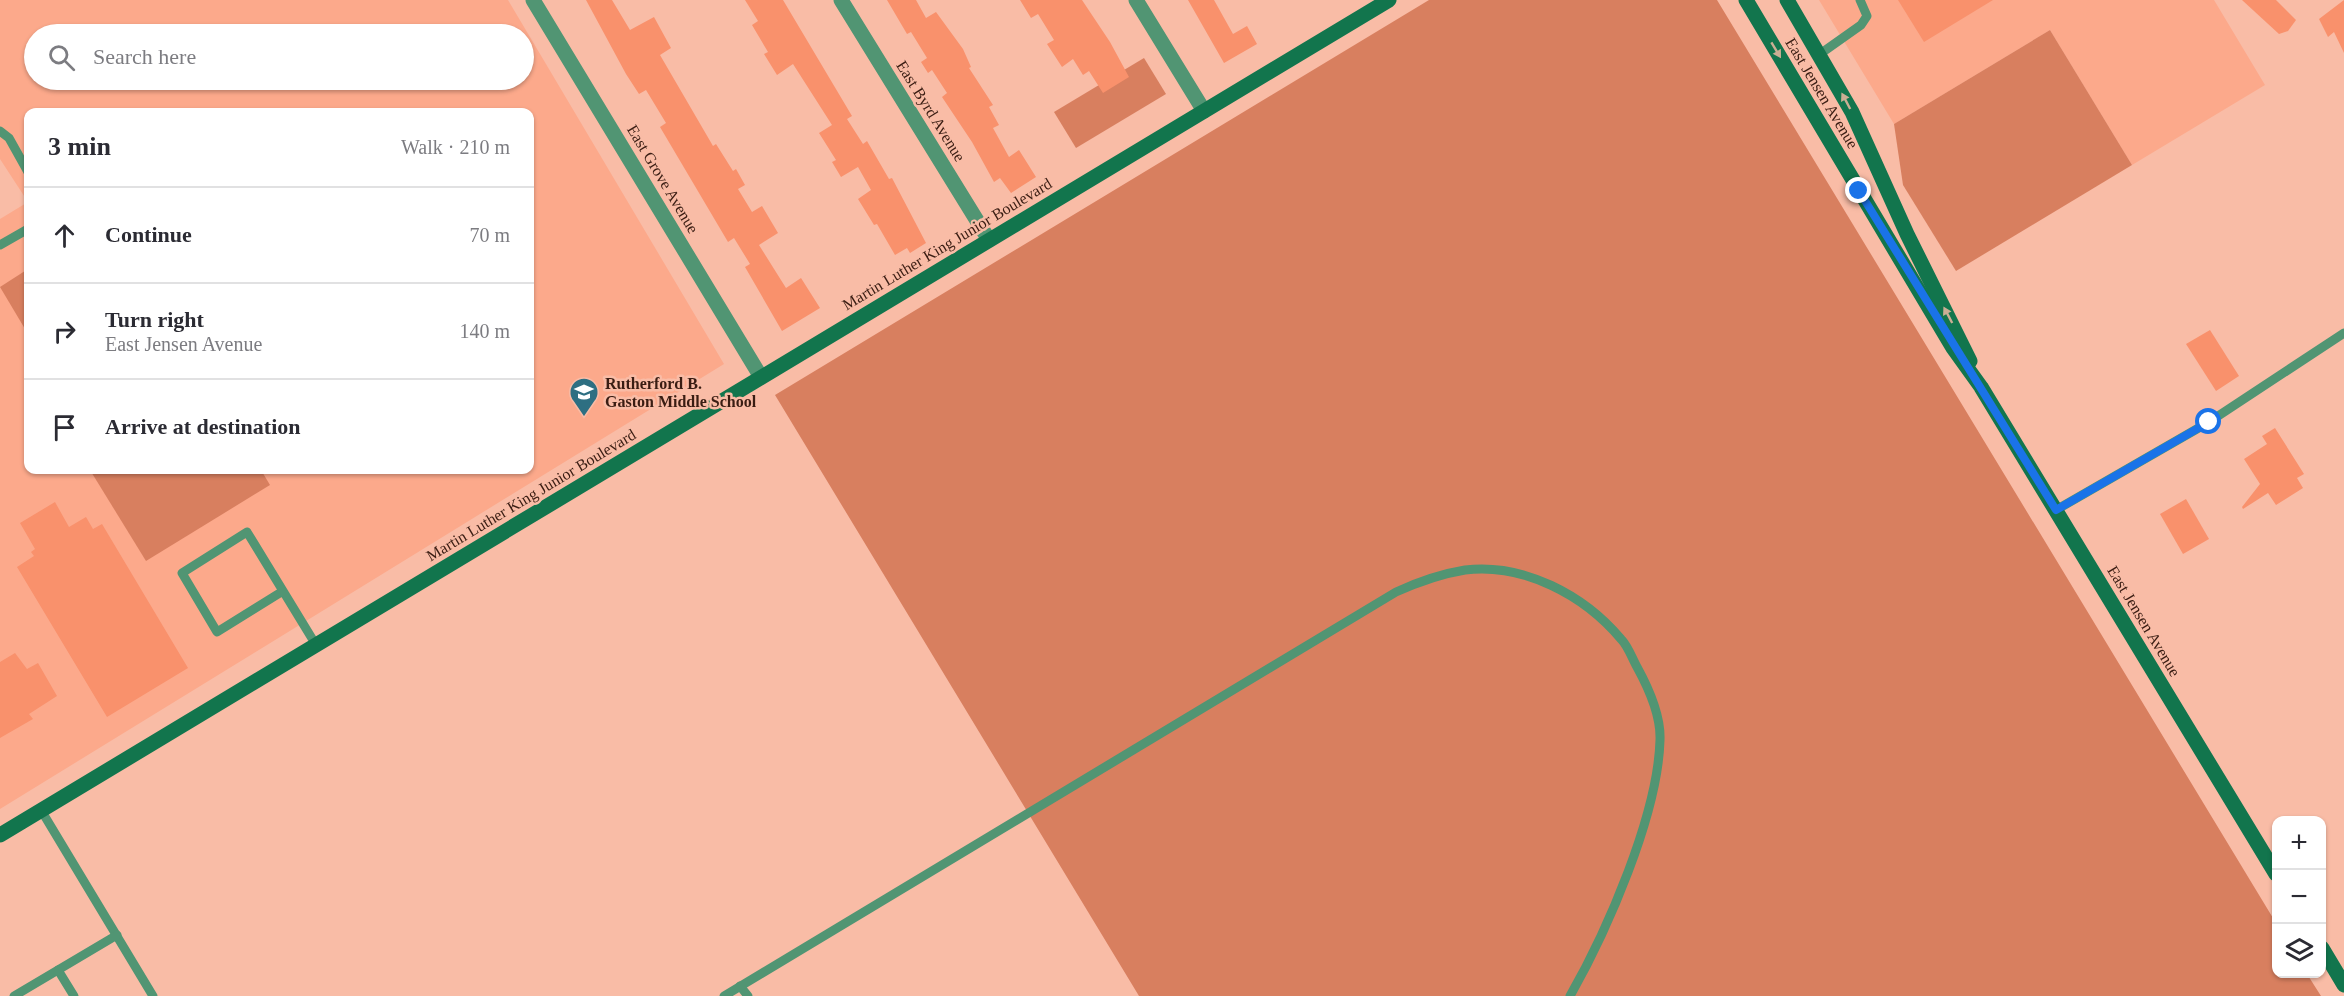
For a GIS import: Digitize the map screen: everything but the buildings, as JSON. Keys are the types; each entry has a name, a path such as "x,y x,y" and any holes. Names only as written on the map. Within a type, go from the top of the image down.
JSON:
{"street":[{"name":"East Grove Avenue","path":"533,0 761,377"},
{"name":"East Byrd Avenue","path":"842,0 989,240"},
{"path":"1136,0 1204,111"},
{"name":"Martin Luther King Junior Boulevard","path":"0,835 1389,0"},
{"name":"East Jensen Avenue","path":"1746,0 1953,348 1981,387 2275,870"},
{"name":"East Jensen Avenue","path":"1787,0 1820,54 1862,133 1907,234 1959,334 1981,387"},
{"path":"2326,955 2344,985"}],"lane":[{"path":"1820,54 1861,25 1867,16 1860,0"},
{"path":"0,131 9,138 24,165"},
{"path":"0,245 24,231"},
{"path":"2056,510 2209,422 2344,333"},
{"path":"283,591 217,632 182,573 247,532 316,645"},
{"path":"724,996 1396,592 1429,578 1467,570 1509,572 1554,585 1593,611 1623,640 1648,688 1658,728 1660,738 1655,786 1638,838 1596,951 1570,996"},
{"path":"41,810 153,996"},
{"path":"14,996 117,935"},
{"path":"58,970 74,996"},
{"path":"740,986 748,996"}],"shaded area":[{"name":"Rutherford B. Gaston Middle School","path":"0,0 508,0 522,24 24,24 24,90 534,90 534,44 724,364 0,809 0,219 24,204 24,474 534,474 534,108 24,108 24,196 0,159"},
{"path":"1429,0 1717,0 2272,916 2272,978 2310,978 2321,996 1139,996 775,395"},
{"path":"1819,0 2214,0 2265,85 2132,165 2050,30 1894,124"},
{"path":"2050,30 2132,165 1956,271 1903,185 1894,124"},
{"path":"1144,58 1166,94 1076,148 1054,112"},
{"path":"24,272 24,327 0,287"},
{"path":"92,474 263,474 270,485 146,561"}],"place":[{"name":"Rutherford B. Gaston Middle School","path":"584,418"}],"route":[{"path":"1859,191 1953,348 1981,387 2056,510 2209,422"}]}
